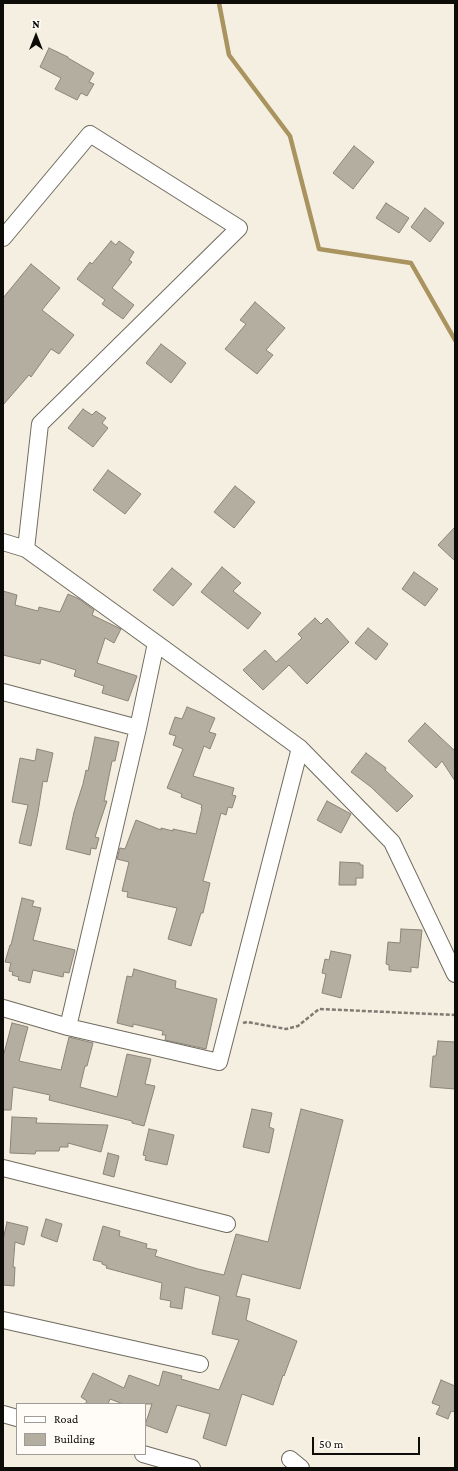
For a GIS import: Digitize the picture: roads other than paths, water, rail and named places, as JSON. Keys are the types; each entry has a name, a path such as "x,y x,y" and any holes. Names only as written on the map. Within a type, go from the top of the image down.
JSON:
{"street":[{"path":"3,238 90,134 239,228 40,424 26,549"},
{"path":"3,542 26,549 300,748 392,842 455,974"},
{"path":"68,1027 138,728 156,642"},
{"path":"3,692 138,728"},
{"path":"3,1008 68,1027 219,1062 300,748"},
{"path":"3,1168 227,1224"},
{"path":"3,1320 200,1364"},
{"path":"3,1414 16,1418"},
{"path":"146,1455 192,1468"}],"waterway":[{"path":"219,3 229,55 290,136 319,249 411,263 455,340"}]}
